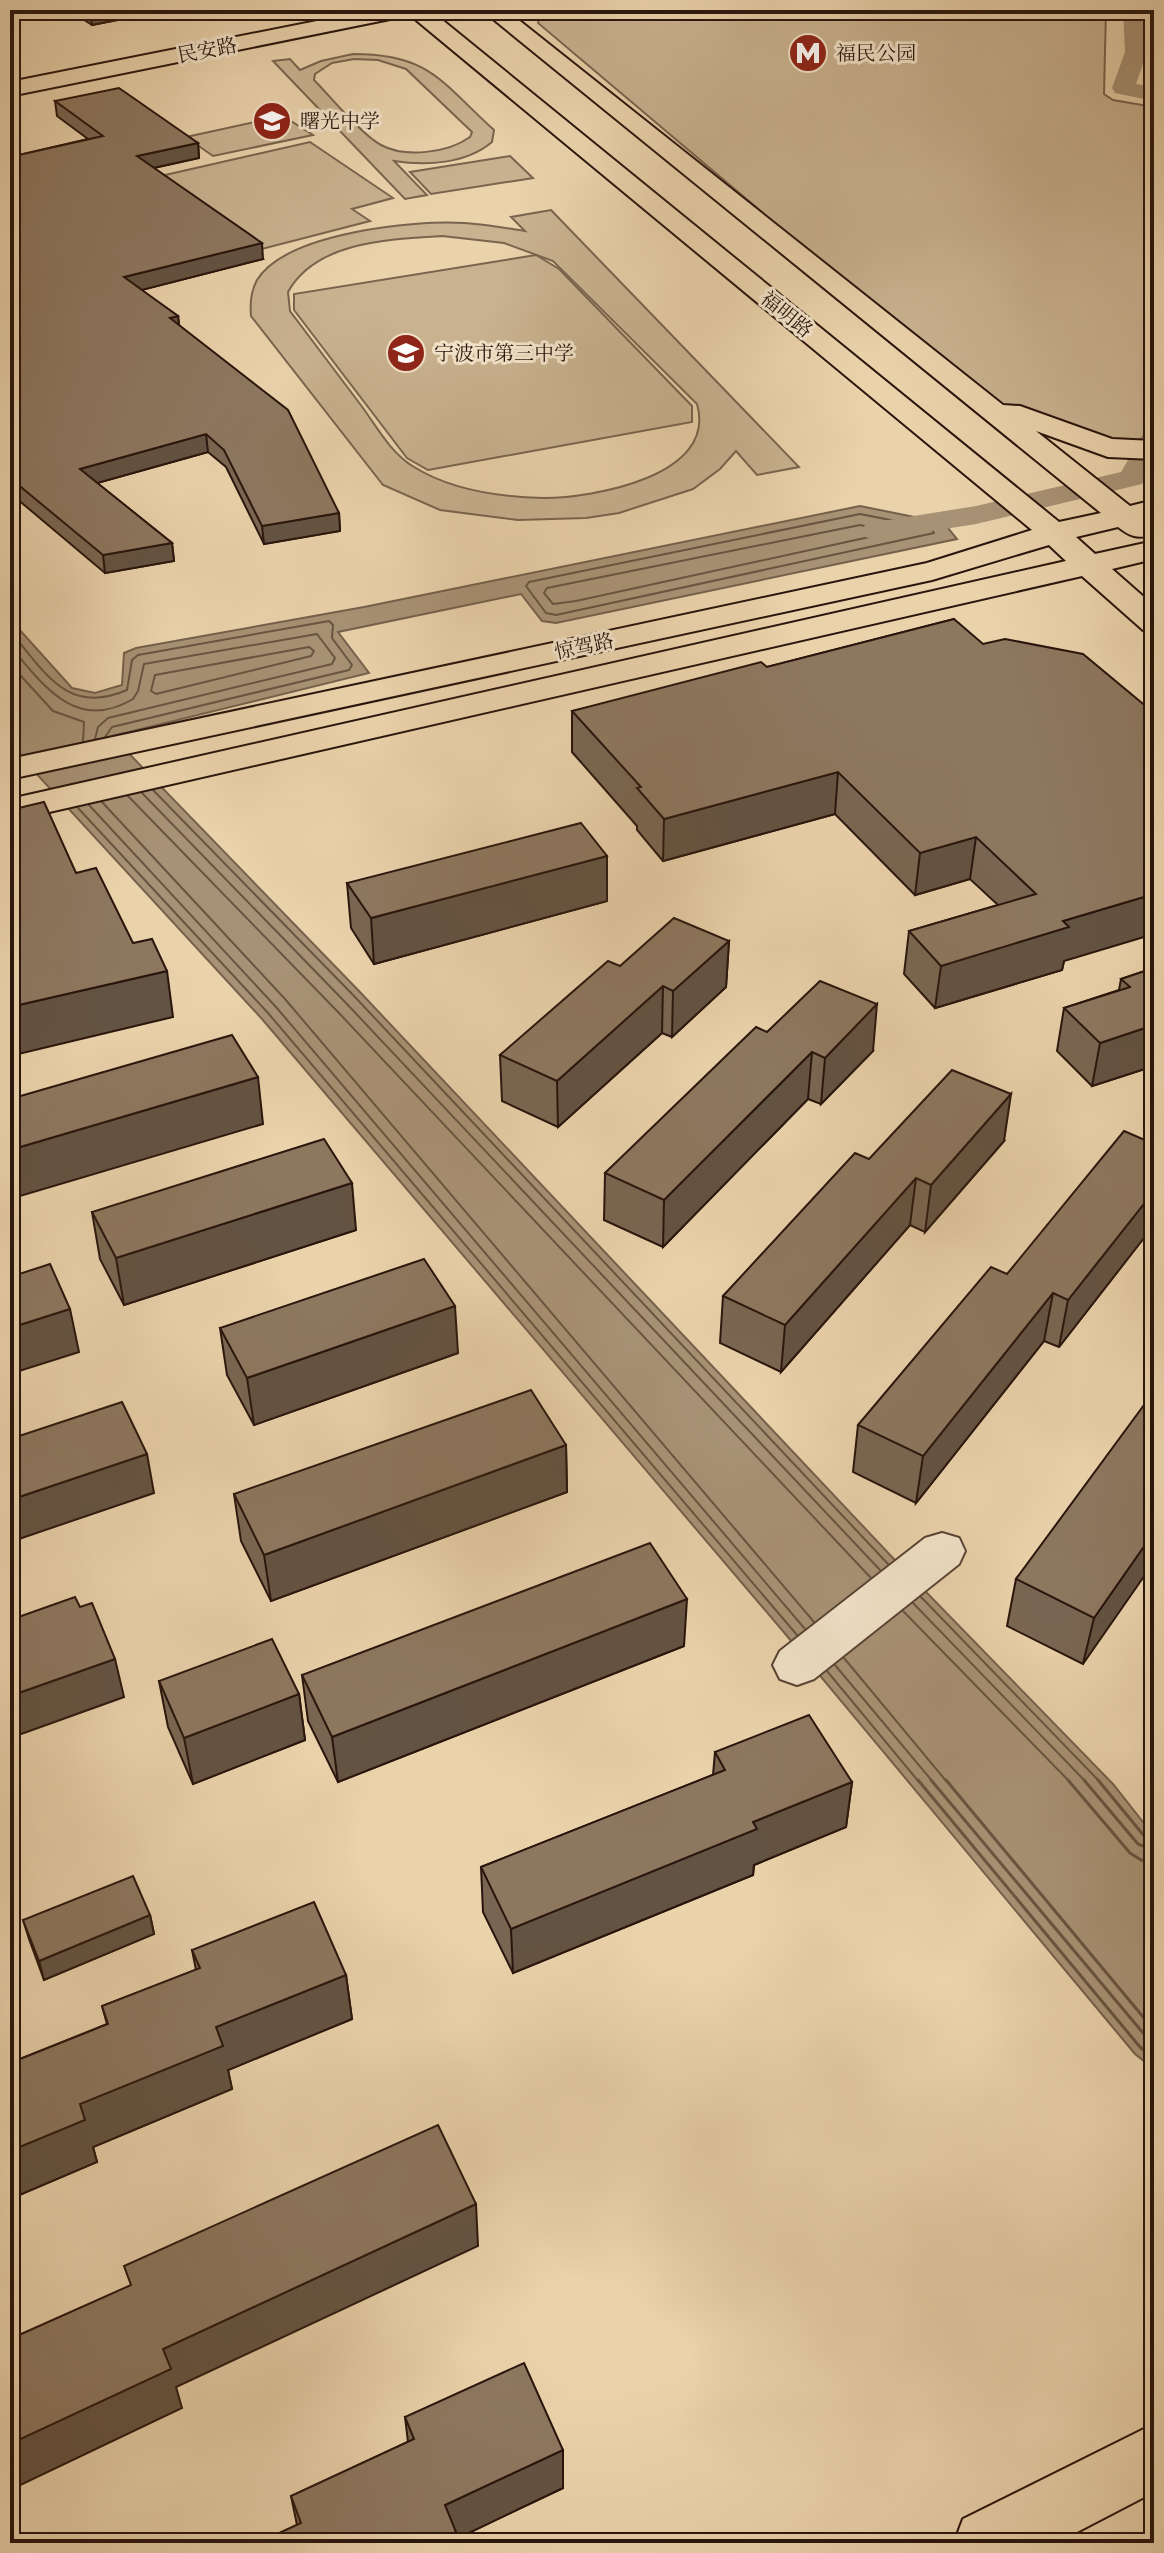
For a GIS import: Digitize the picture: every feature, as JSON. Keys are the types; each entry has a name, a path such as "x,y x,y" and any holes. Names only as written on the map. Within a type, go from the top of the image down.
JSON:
{"main road":[{"name":"民安路","path":"10,75 332,10"},
{"name":"民安路","path":"10,89 404,10"},
{"name":"福明路","path":"417,10 1052,532 1154,623"},
{"path":"493,10 1154,540"},
{"path":"978,400 1108,448 1141,450"},
{"name":"惊驾路","path":"10,769 932,571 1004,551 1052,532 1154,509"},
{"name":"惊驾路","path":"13,809 1154,550"},
{"path":"987,2543 1154,2457"}],"street":[{"path":"797,1665 942,1551"}],"shaded area":[{"name":"福民公园","path":"541,10 1106,10 1104,94 1113,100 1154,107 1154,426 1132,447 982,398 538,23"},
{"path":"353,54 379,55 417,65 446,85 494,130 492,142 470,155 445,162 394,161 427,195 405,199 273,61 290,59 300,70 321,61","holes":["354,59 378,60 406,69 472,132 470,137 450,147 426,152 391,149 365,133 314,80 315,74 332,63"]},
{"path":"283,116 313,135 213,156 186,137"},
{"path":"310,142 393,198 352,209 370,221 258,250 152,178"},
{"path":"510,156 533,178 431,194 410,172"},
{"path":"551,210 799,467 757,475 736,451 720,469 693,489 619,513 586,518 518,520 440,510 383,485 251,316 251,298 257,280 272,264 294,251 352,233 384,227 442,223 479,224 525,231 511,217","holes":["442,236 504,243 553,261 697,404 698,429 689,449 671,465 647,478 619,487 543,498 493,494 460,487 428,475 406,462 392,448 290,311 288,292 301,275 317,262 356,246"]},
{"path":"536,255 559,269 692,406 692,422 428,470 407,458 294,310 294,294"}],"water":[{"path":"860,506 944,523 957,539 556,623 542,621 521,594 338,632 369,673 112,736 359,991 892,1557 1113,1784 1154,1836 1154,2069 1135,2054 782,1630 262,1019 10,745 10,619 72,688 95,693 122,685 124,653 136,648 364,607"}],"building":[{"path":"119,88 198,143 137,156 262,243 124,277 178,316 170,318 288,410 339,513 262,526 224,450 206,434 80,469 172,543 103,555 10,478 10,157 103,136 55,101"},
{"path":"954,619 983,644 1005,639 1083,654 1154,713 1154,894 1063,921 1069,927 941,966 909,931 1036,894 976,837 920,853 838,772 664,819 637,788 641,787 572,711 761,662 767,667"},
{"path":"44,802 76,873 96,868 133,943 152,939 167,971 10,1007 10,810"},
{"path":"581,823 607,856 371,918 347,883"},
{"path":"674,918 729,941 673,991 663,986 557,1081 500,1055 608,961 620,966"},
{"path":"1154,968 1154,1025 1100,1043 1064,1008 1130,987 1121,979"},
{"path":"820,981 877,1004 825,1058 812,1052 664,1200 605,1173 756,1027 767,1032"},
{"path":"232,1035 258,1077 10,1150 10,1099"},
{"path":"952,1070 1011,1094 931,1185 916,1178 785,1325 723,1296 855,1153 869,1159"},
{"path":"1124,1131 1154,1144 1154,1191 1068,1300 1053,1293 923,1456 858,1425 991,1267 1007,1274"},
{"path":"324,1139 352,1183 116,1258 92,1212"},
{"path":"424,1259 455,1306 247,1378 220,1328"},
{"path":"50,1264 70,1309 10,1328 10,1277"},
{"path":"531,1390 566,1445 264,1555 234,1494"},
{"path":"122,1402 147,1454 10,1500 10,1439"},
{"path":"1144,1405 1154,1410 1154,1532 1094,1618 1016,1579"},
{"path":"650,1543 687,1599 332,1737 302,1675"},
{"path":"75,1597 80,1607 92,1603 115,1659 10,1696 10,1620"},
{"path":"272,1639 299,1694 184,1738 159,1681"},
{"path":"809,1715 852,1782 753,1822 757,1829 511,1929 481,1867 725,1770 715,1752"},
{"path":"133,1876 150,1915 39,1961 23,1920"},
{"path":"314,1902 346,1975 216,2027 223,2046 80,2104 85,2120 10,2151 10,2063 108,2024 102,2006 200,1968 192,1950"},
{"path":"438,2125 476,2204 163,2349 171,2369 10,2444 10,2339 131,2285 124,2266"},
{"path":"524,2363 563,2450 445,2505 456,2532 431,2543 258,2543 301,2523 291,2496 414,2439 405,2417"}],"waterway":[{"path":"1134,10 1136,52 1123,88 1154,94"},
{"path":"876,531 976,515 1132,478 1154,438"}],"place":[{"name":"福民公园","path":"808,53"},
{"name":"曙光中学","path":"272,121"},
{"name":"宁波市第三中学","path":"406,353"}]}
